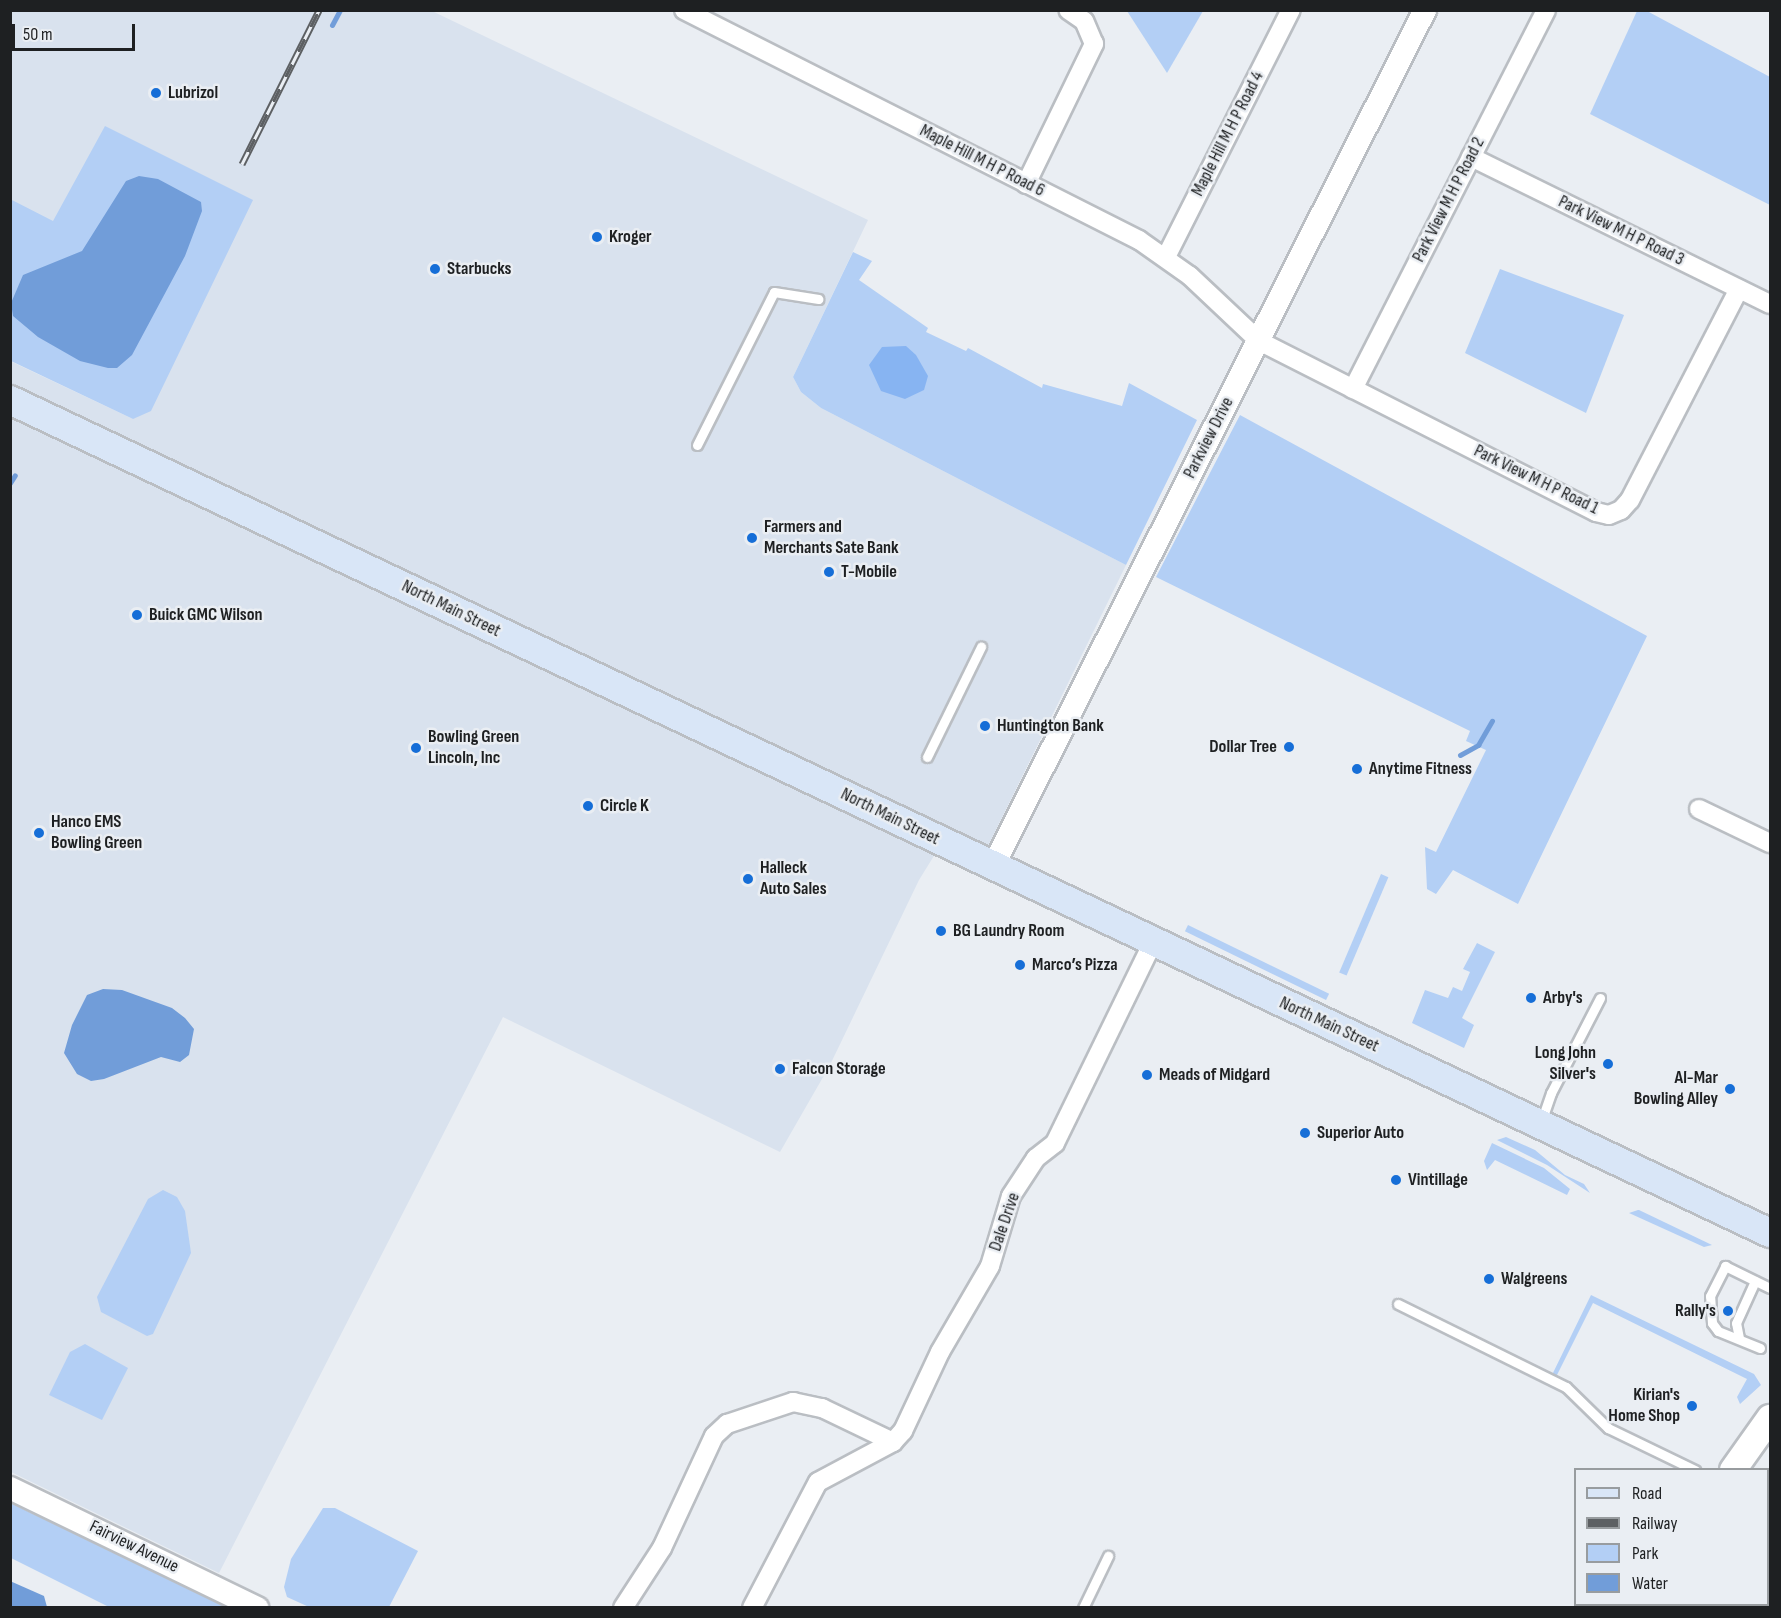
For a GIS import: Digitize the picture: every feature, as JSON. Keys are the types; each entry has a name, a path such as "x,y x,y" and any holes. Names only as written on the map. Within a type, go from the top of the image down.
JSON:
{"main road":[{"name":"North Main Street","path":"10,400 1153,942 1769,1229"},
{"path":"1734,1468 1770,1418"}],"street":[{"name":"Maple Hill M H P Road 6","path":"684,10 1026,183 1166,257 1260,341"},
{"path":"1026,183 1094,44 1084,21 1068,10"},
{"name":"Maple Hill M H P Road 4","path":"1166,257 1291,10"},
{"name":"Parkview Drive","path":"993,866 1260,341 1425,10"},
{"name":"Park View M H P Road 2","path":"1353,389 1546,10"},
{"name":"Park View M H P Road 3","path":"1471,157 1770,304"},
{"name":"Park View M H P Road 1","path":"1260,341 1596,512 1609,515 1630,500 1739,289"},
{"path":"1699,809 1770,843"},
{"name":"Dale Drive","path":"752,1608 818,1482 893,1442 903,1431 940,1352 990,1266 1011,1196 1036,1158 1055,1143 1153,942"},
{"path":"623,1608 662,1548 714,1436 727,1424 793,1402 809,1403 893,1442"},
{"name":"Fairview Avenue","path":"10,1488 257,1608"}],"lane":[{"path":"698,445 774,292 818,299"},
{"path":"927,757 981,647"},
{"path":"1540,1124 1551,1093 1600,998"},
{"path":"1760,1348 1723,1334 1712,1323 1710,1296 1725,1266 1770,1288"},
{"path":"1738,1338 1736,1323 1755,1281"},
{"path":"1398,1304 1566,1387 1608,1428 1691,1468"},
{"path":"1083,1608 1108,1556"}],"shaded area":[{"path":"11,11 432,11 868,220 793,377 801,392 821,408 1126,565 987,848 950,830 919,880 830,1065 780,1152 503,1017 219,1573 11,1472 10,361 133,419 51,232 11,212"},
{"path":"906,346 916,355 928,376 924,390 905,399 881,391 869,365 882,347"}],"green space":[{"path":"1127,11 1203,11 1167,73"},
{"path":"1637,11 1647,11 1770,77 1770,205 1590,114"},
{"path":"105,126 253,200 151,411 133,419 11,361 10,199 53,221"},
{"path":"853,252 872,261 859,280 928,328 926,332 966,351 968,348 1042,388 1043,384 1122,406 1129,383 1197,420 1126,565 821,408 801,392 793,377"},
{"path":"1500,269 1624,315 1586,413 1465,353"},
{"path":"1240,415 1647,636 1518,904 1453,870 1436,894 1427,889 1425,847 1436,852 1486,750 1466,741 1470,731 1156,577"},
{"path":"1381,874 1388,877 1347,976 1339,972"},
{"path":"1188,925 1329,994 1326,1000 1185,931"},
{"path":"1477,943 1495,952 1462,1018 1474,1025 1464,1048 1412,1023 1425,990 1448,998 1453,987 1462,991 1470,972 1463,969"},
{"path":"1506,1137 1535,1150 1565,1175 1584,1184 1590,1193 1547,1165 1497,1140"},
{"path":"1492,1143 1544,1168 1570,1189 1567,1195 1495,1160 1487,1170 1484,1161"},
{"path":"163,1190 177,1197 185,1211 191,1253 153,1334 147,1336 101,1312 97,1297 148,1199"},
{"path":"1638,1210 1712,1245 1704,1247 1629,1213"},
{"path":"1591,1295 1754,1374 1761,1385 1740,1404 1737,1397 1747,1379 1593,1303 1555,1379 1551,1377"},
{"path":"85,1344 128,1368 102,1420 49,1395 70,1352"},
{"path":"10,1503 230,1607 109,1607 11,1558"},
{"path":"323,1508 335,1508 418,1551 389,1607 309,1607 287,1597 284,1587 291,1559"}],"water":[{"path":"139,176 158,179 201,202 202,211 185,256 132,355 117,368 108,368 80,361 38,337 13,316 11,303 23,275 82,251 126,181"},
{"path":"103,989 122,990 172,1008 194,1029 189,1055 180,1062 161,1057 104,1079 91,1081 77,1074 64,1053 72,1025 87,995"},
{"path":"10,1581 44,1596 47,1607 11,1606"}],"waterway":[{"path":"332,25 340,10"},
{"path":"10,483 15,475"},
{"path":"1460,755 1478,745 1492,721"}],"railway":[{"path":"242,164 319,10"}],"place":[{"name":"Lubrizol","path":"156,93"},
{"name":"Kroger","path":"597,237"},
{"name":"Starbucks","path":"435,269"},
{"name":"Farmers and Merchants Sate Bank","path":"752,538"},
{"name":"T-Mobile","path":"829,572"},
{"name":"Buick GMC Wilson","path":"137,615"},
{"name":"Huntington Bank","path":"985,726"},
{"name":"Dollar Tree","path":"1289,747"},
{"name":"Bowling Green Lincoln, Inc","path":"416,748"},
{"name":"Anytime Fitness","path":"1357,769"},
{"name":"Circle K","path":"588,806"},
{"name":"Hanco EMS Bowling Green","path":"39,833"},
{"name":"Halleck Auto Sales","path":"748,879"},
{"name":"BG Laundry Room","path":"941,931"},
{"name":"Marco’s Pizza","path":"1020,965"},
{"name":"Arby's","path":"1531,998"},
{"name":"Long John Silver's","path":"1608,1064"},
{"name":"Falcon Storage","path":"780,1069"},
{"name":"Meads of Midgard","path":"1147,1075"},
{"name":"Al-Mar Bowling Alley","path":"1730,1089"},
{"name":"Superior Auto","path":"1305,1133"},
{"name":"Vintillage","path":"1396,1180"},
{"name":"Walgreens","path":"1489,1279"},
{"name":"Rally's","path":"1728,1311"},
{"name":"Kirian's Home Shop","path":"1692,1406"}]}
